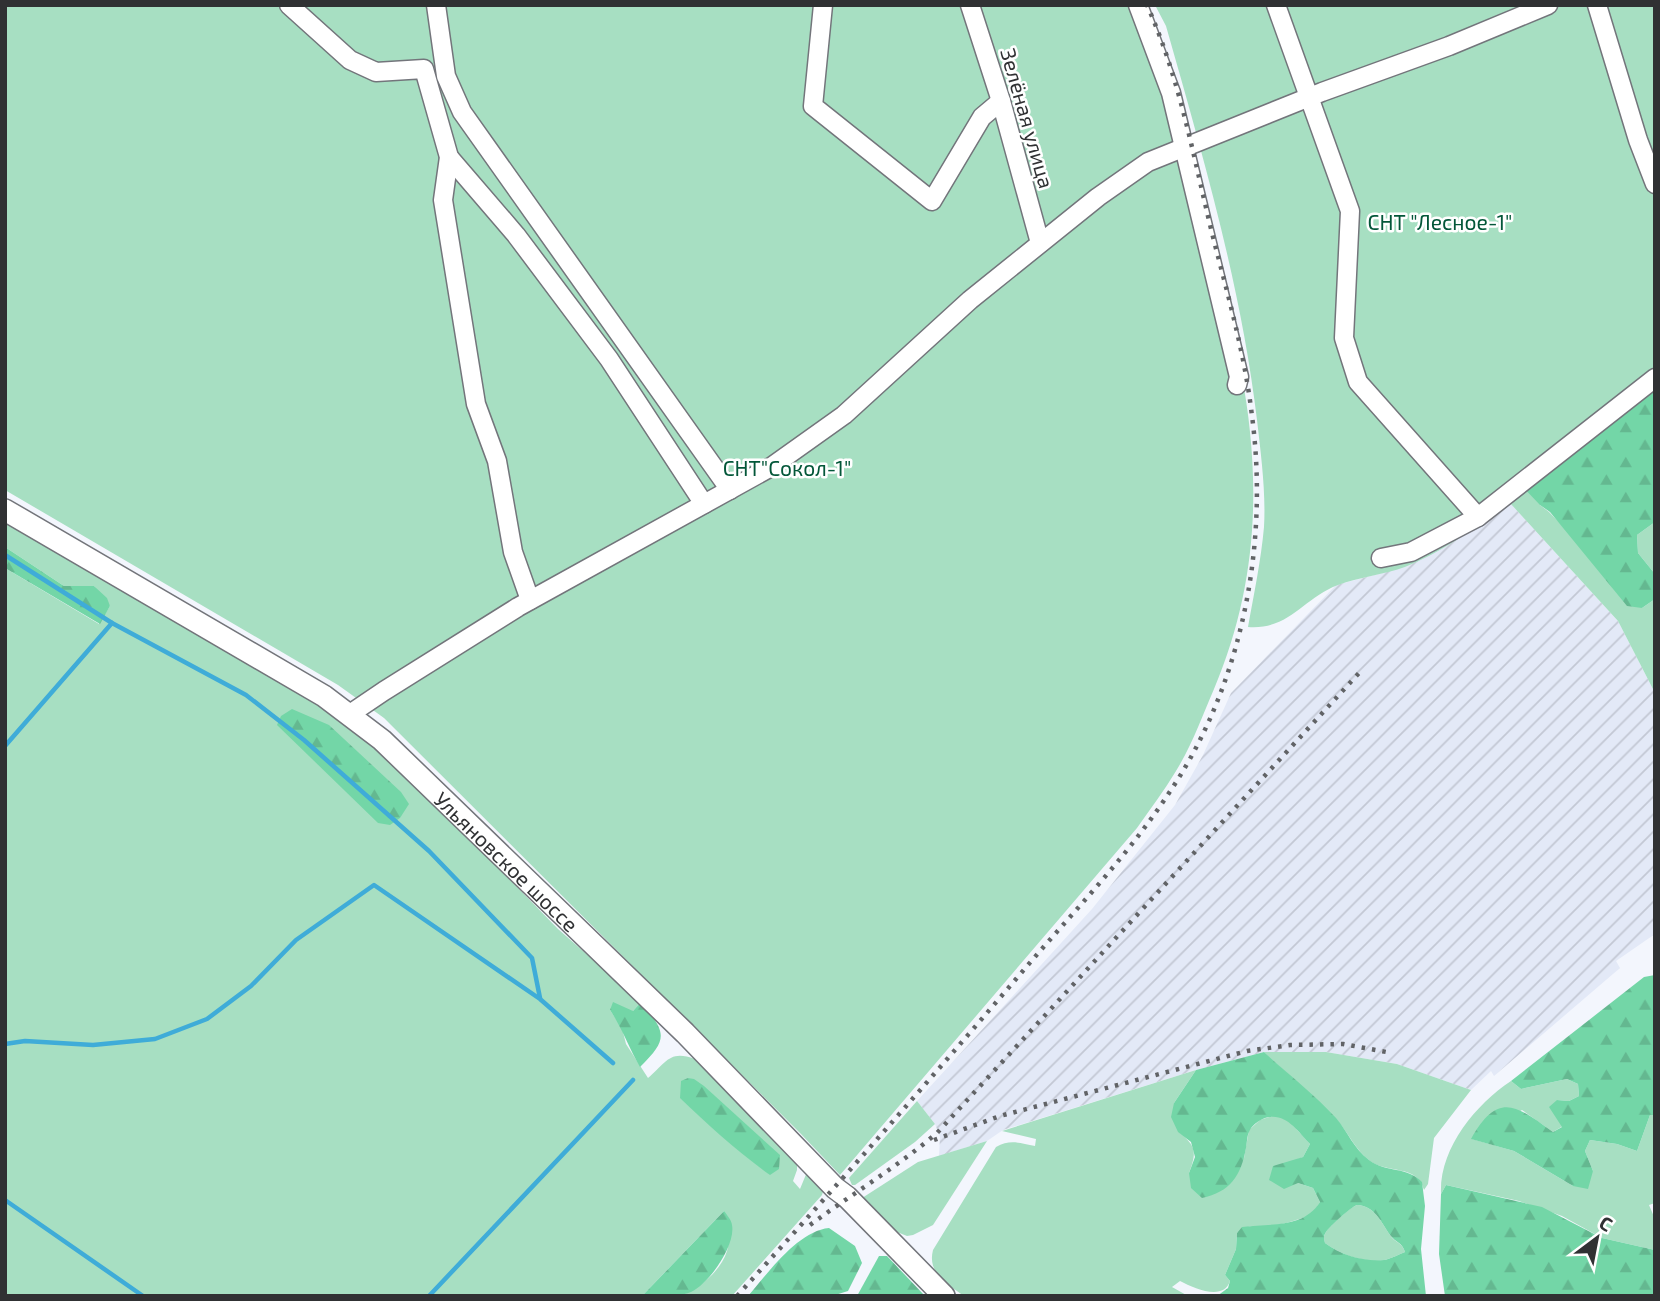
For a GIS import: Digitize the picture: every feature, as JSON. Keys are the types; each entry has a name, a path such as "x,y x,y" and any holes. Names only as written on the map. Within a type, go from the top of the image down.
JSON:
{"main road":[{"name":"Ульяновское шоссе","path":"5,510 324,696 382,740 685,1033 944,1296"}],"street":[{"path":"289,5 350,60 358,64 376,72 424,69 449,157 443,201 476,404 497,461 513,552 530,600"},
{"path":"436,5 446,76 462,112 730,490"},
{"path":"823,5 813,106 932,201 982,117 1001,101"},
{"name":"Зелёная улица","path":"970,5 1001,101 1040,243"},
{"path":"1138,5 1171,93 1239,377 1237,385"},
{"path":"1276,5 1350,211 1344,338 1358,382 1478,517"},
{"path":"350,714 530,600 771,467 844,415 970,300 1098,197 1148,162 1548,5"},
{"path":"1597,5 1655,184"},
{"path":"449,157 516,235 609,359 704,504"},
{"path":"1381,558 1411,552 1478,517 1655,377"}],"shaded area":[{"path":"1510,503 1618,621 1655,693 1655,934 1616,961 1620,968 1494,1076 1491,1071 1471,1090 1397,1064 1326,1052 1264,1052 1196,1070 1003,1130 987,1141 939,1156 940,1137 935,1124 917,1101 1092,909 1175,805 1203,755 1231,693 1336,585 1405,567 1446,546"}],"green space":[{"name":"СНТ\"Сокол-1\"","path":"5,5 1143,5 1241,371 1248,412 1252,452 1252,532 1240,611 1229,650 1192,741 1182,761 1137,828 840,1175 384,718 338,685 5,490"},
{"name":"СНТ \"Лесное-1\"","path":"1155,5 1655,5 1655,389 1540,505 1642,608 1655,599 1655,693 1618,621 1510,503 1459,538 1419,561 1397,570 1338,585 1275,624 1248,627 1264,527 1262,460 1250,370 1231,271 1207,172 1166,26"},
{"path":"1655,389 1655,522 1637,535 1638,553 1655,574 1655,599 1642,608 1627,606 1550,512 1521,485"},
{"path":"5,519 326,707 410,777 558,929 641,1002 633,1011 610,1010 622,1028 626,1044 648,1078 673,1057 686,1056 695,1059 797,1163 793,1181 800,1189 807,1172 824,1188 822,1195 732,1296 679,1296 708,1279 720,1266 728,1242 724,1211 642,1296 5,1296 5,568 99,624 110,606 94,586 64,586 5,547"},
{"path":"1655,522 1655,574 1638,553 1637,535"},
{"path":"5,547 64,586 94,586 107,598 110,606 100,624 5,568"},
{"path":"292,709 329,725 401,792 409,804 400,818 390,825 378,823 277,725 281,716"},
{"path":"1655,975 1655,1115 1650,1115 1637,1151 1617,1144 1590,1140 1585,1151 1593,1171 1588,1189 1573,1186 1514,1151 1471,1139 1490,1114 1508,1107 1528,1115 1553,1132 1562,1127 1549,1107 1557,1100 1569,1101 1579,1096 1578,1084 1567,1079 1521,1089 1511,1081 1644,977"},
{"path":"613,1002 633,1011 641,1002 659,1028 660,1042 640,1067 610,1010"},
{"path":"1264,1052 1326,1052 1397,1064 1471,1090 1434,1138 1428,1184 1424,1190 1415,1176 1377,1165 1365,1157 1328,1110"},
{"path":"1264,1052 1328,1109 1359,1151 1369,1160 1382,1167 1410,1174 1422,1182 1425,1206 1421,1249 1426,1296 1217,1296 1228,1288 1230,1281 1225,1275 1236,1249 1237,1233 1242,1227 1295,1221 1313,1211 1320,1202 1313,1188 1298,1183 1284,1189 1269,1180 1273,1166 1303,1157 1310,1144 1285,1120 1272,1117 1253,1125 1241,1167 1227,1187 1202,1198 1191,1188 1189,1173 1195,1157 1191,1142 1178,1132 1171,1117 1174,1103 1196,1070","holes":["1354,1206 1363,1206 1377,1216 1405,1252 1387,1259 1369,1260 1345,1254 1325,1243 1324,1237 1328,1229"]},
{"path":"1196,1070 1174,1103 1179,1132 1189,1141 1194,1154 1189,1173 1244,1158 1249,1130 1260,1120 1275,1115 1289,1121 1310,1144 1303,1157 1289,1163 1298,1183 1313,1188 1320,1202 1312,1215 1273,1226 1250,1226 1237,1233 1236,1249 1225,1275 1230,1281 1227,1287 1222,1291 1208,1292 1180,1281 1172,1287 1188,1296 964,1296 940,1277 933,1265 933,1250 996,1147 1011,1142 1035,1146 1036,1139 1002,1131"},
{"path":"688,1078 704,1086 780,1155 779,1169 770,1175 680,1098 681,1081"},
{"path":"1567,1079 1578,1084 1579,1096 1569,1101 1557,1100 1563,1126 1553,1132 1522,1110 1472,1139 1514,1151 1573,1186 1593,1171 1585,1151 1590,1140 1617,1144 1637,1151 1650,1115 1655,1115 1655,1203 1649,1205 1655,1219 1655,1250 1602,1238 1562,1216 1519,1201 1446,1185 1441,1194 1442,1177 1453,1145 1485,1102 1511,1081 1521,1089"},
{"path":"917,1101 935,1124 915,1142 852,1185 849,1178"},
{"path":"987,1141 933,1225 913,1235 907,1236 892,1230 859,1200 918,1162"},
{"path":"1446,1185 1542,1207 1602,1238 1655,1250 1655,1296 1445,1296 1439,1254 1441,1194"},
{"path":"1357,1205 1373,1212 1405,1252 1376,1261 1345,1254 1325,1243 1324,1236 1328,1229"},
{"path":"724,1211 732,1223 730,1243 720,1263 706,1281 685,1294 642,1296"},
{"path":"829,1228 855,1246 862,1263 848,1291 832,1296 748,1296 795,1245 817,1231"},
{"path":"879,1256 887,1256 925,1296 857,1296"}],"waterway":[{"path":"5,555 112,623 246,695 304,740 429,851 532,958 540,998"},
{"path":"5,746 112,623"},
{"path":"5,1044 25,1041 93,1045 155,1039 207,1019 251,986 296,940 374,885 540,999 613,1063"},
{"path":"429,1296 633,1080"},
{"path":"5,1200 143,1296"}],"railway":[{"path":"737,1296 917,1094 1153,817 1194,751 1215,707 1232,660 1252,563 1256,514 1252,416 1236,328 1186,122 1169,63 1147,5"},
{"path":"810,1225 937,1133 1359,673"},
{"path":"934,1140 1000,1116 1247,1051 1290,1045 1343,1044 1392,1053"}]}
